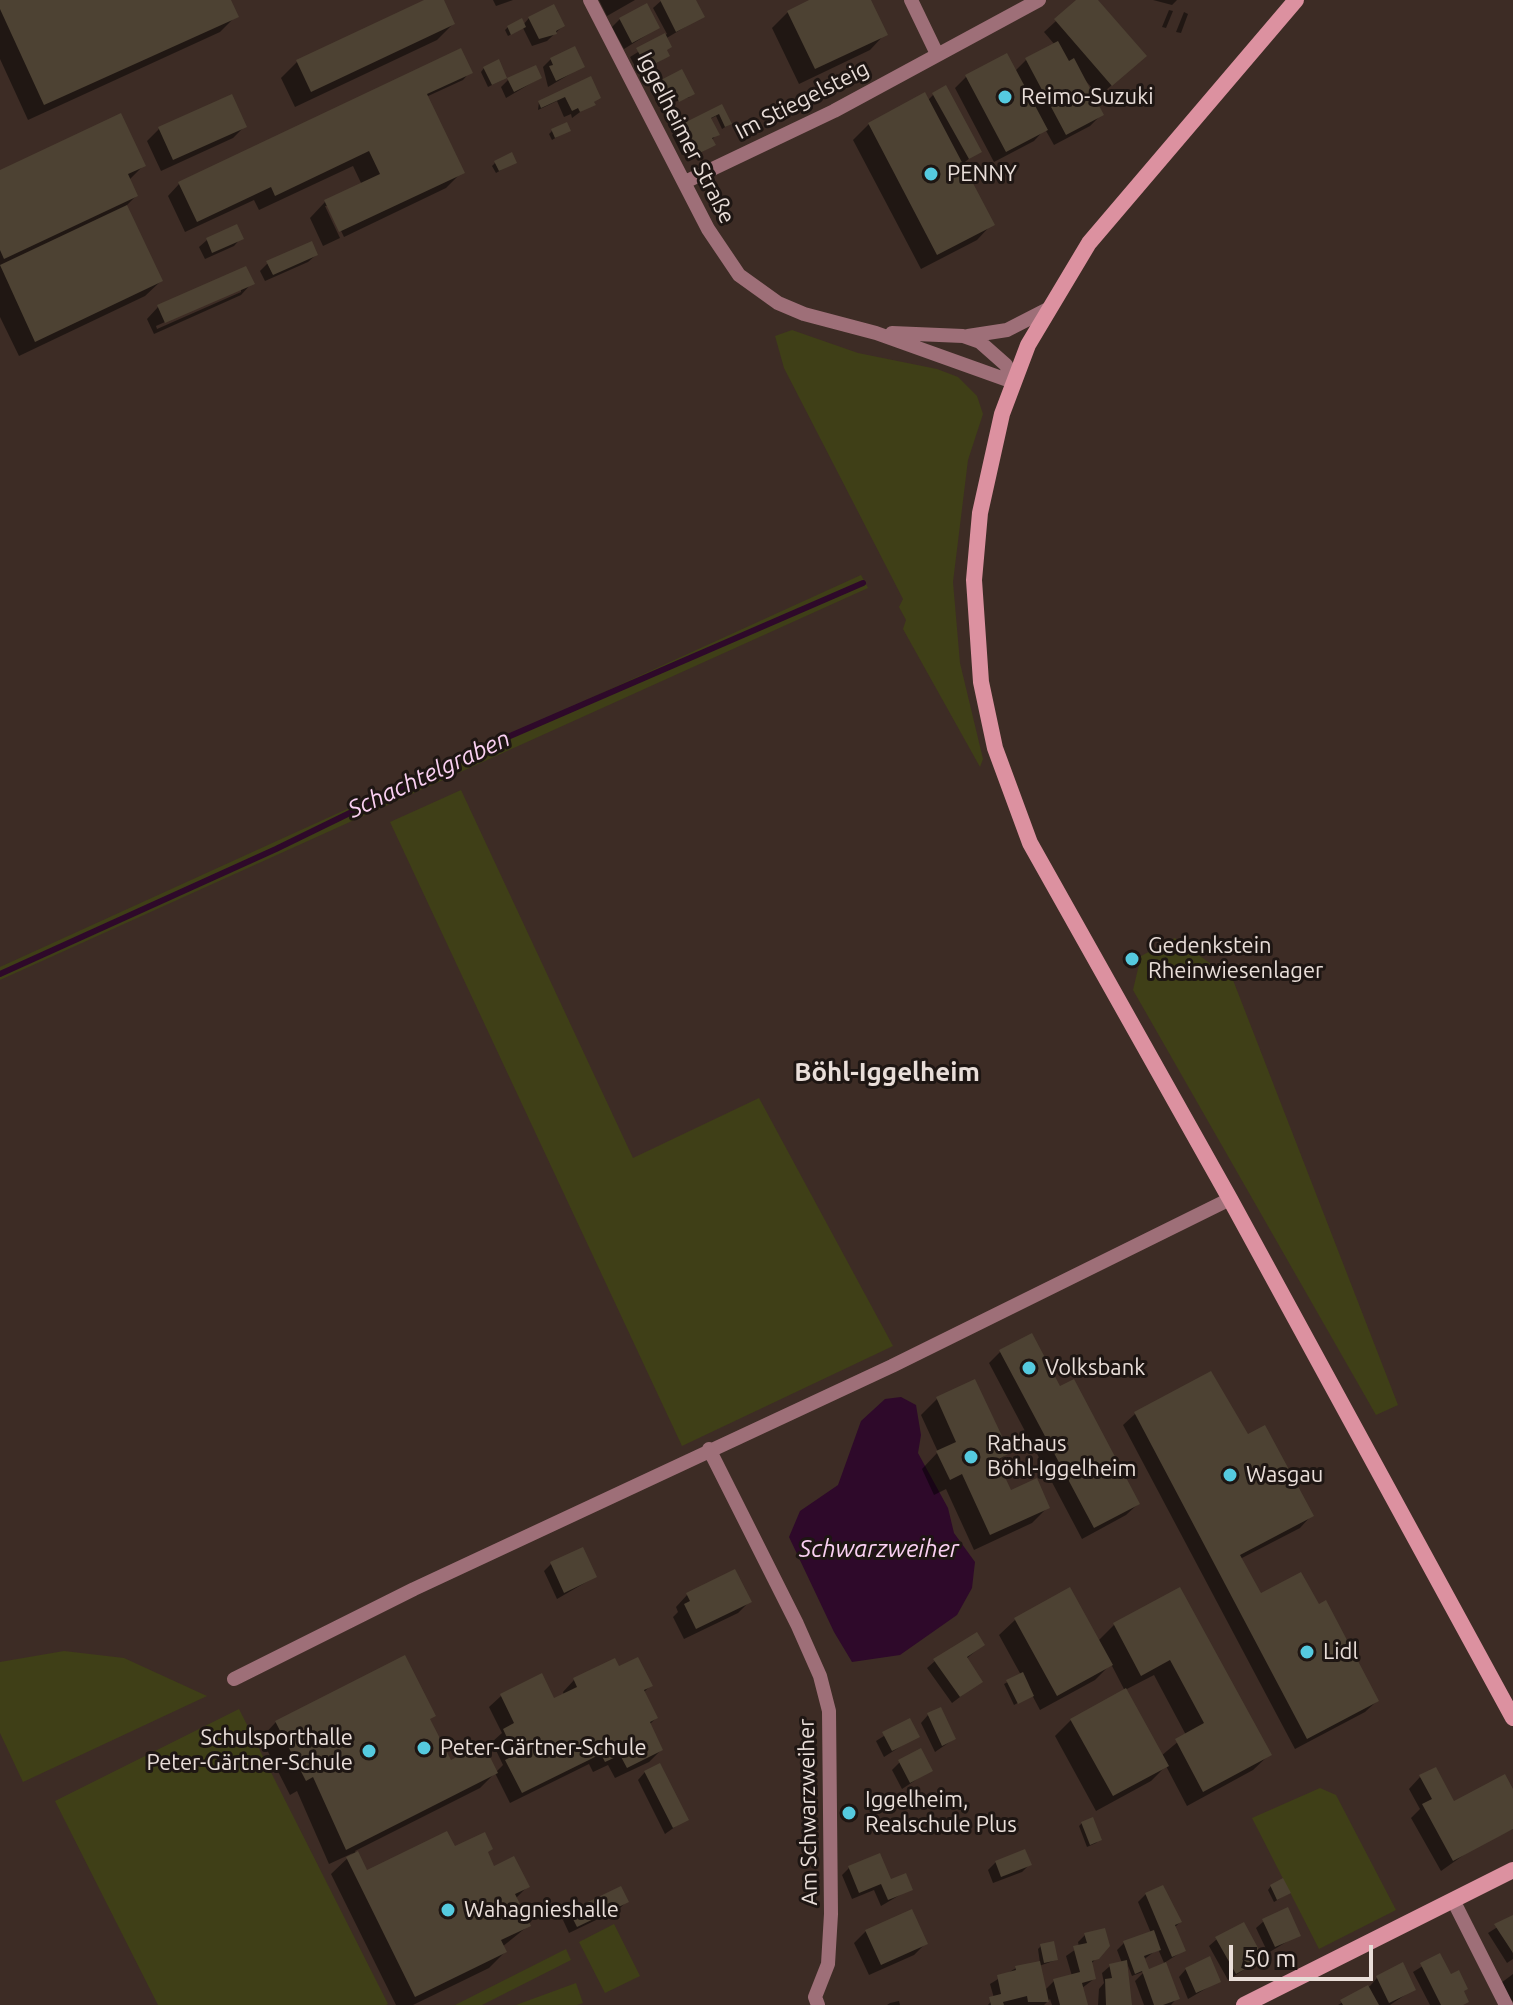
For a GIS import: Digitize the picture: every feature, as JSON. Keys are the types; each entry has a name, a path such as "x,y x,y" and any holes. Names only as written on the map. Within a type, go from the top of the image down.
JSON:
{"main road":[{"path":"1296,0 1114,212 1046,310 1013,382 985,479 975,558 977,648 995,748 1017,812 1046,873 1230,1199 1513,1718"},
{"path":"1244,2005 1513,1870"}],"street":[{"name":"Iggelheimer Straße","path":"590,0 724,257 754,289 804,314 876,333"},
{"path":"911,0 937,54"},
{"name":"Im Stiegelsteig","path":"685,182 834,111 1039,0"},
{"path":"876,333 963,336 1007,330 1046,310"},
{"path":"876,333 1013,382"},
{"path":"963,336 980,342 996,353 1013,382"},
{"path":"234,1679 709,1449 892,1366 1230,1199"},
{"name":"Am Schwarzweiher","path":"709,1449 797,1624 820,1676 829,1711 831,1914 828,1964 815,1997 818,2005"},
{"path":"1453,1900 1506,2005"}],"shaded area":[{"path":"792,330 858,353 937,369 958,377 977,396 983,414 968,460 953,582 960,663 983,759 980,767 903,629 906,620 899,607 903,599 784,368 775,336"},
{"path":"861,575 868,588 0,980 0,967"},
{"path":"461,790 633,1158 759,1098 893,1346 682,1446 390,822"},
{"path":"1175,938 1233,980 1398,1405 1376,1415 1133,990 1141,956"},
{"path":"64,1651 124,1658 207,1696 23,1782 0,1733 0,1662"},
{"path":"239,1709 388,2004 158,2005 55,1801"},
{"path":"1320,1788 1336,1795 1396,1910 1319,1949 1252,1818"},
{"path":"614,1924 640,1976 605,1993 579,1942"},
{"path":"566,1949 571,1960 482,2005 455,2005"},
{"path":"576,1983 583,2003 516,2005"}],"water":[{"name":"Schwarzweiher","path":"901,1397 916,1405 921,1435 918,1453 948,1508 954,1533 975,1562 972,1588 957,1615 900,1655 852,1662 834,1632 789,1537 800,1511 838,1485 861,1421 885,1399"}],"building":[{"path":"0,0 231,0 239,17 44,105 0,9"},
{"path":"424,0 444,0 455,24 311,92 296,60"},
{"path":"660,0 696,0 705,17 676,32"},
{"path":"809,0 871,0 888,35 815,69 787,11"},
{"path":"1076,0 1098,0 1147,56 1112,86 1054,19"},
{"path":"647,3 660,28 632,43 619,18"},
{"path":"554,4 565,26 556,31 557,34 539,39 528,17"},
{"path":"522,18 526,27 511,35 507,26"},
{"path":"665,33 672,47 667,50 670,56 647,68 636,48"},
{"path":"1058,41 1069,61 1074,58 1104,115 1066,135 1025,58"},
{"path":"575,46 585,67 556,81 549,66 553,65 550,58"},
{"path":"461,48 473,73 427,94 465,173 339,232 324,200 380,174 369,151 275,196 271,187 197,222 178,182"},
{"path":"1007,53 1048,130 1006,152 965,75"},
{"path":"499,59 507,78 492,85 483,67"},
{"path":"536,65 542,78 514,92 507,78"},
{"path":"682,69 695,94 679,102 677,97 667,101 657,82"},
{"path":"591,76 601,98 594,102 596,105 580,112 578,108 572,111 565,97 541,108 538,101"},
{"path":"946,85 982,152 969,159 932,93"},
{"name":"PENNY","path":"925,92 995,225 937,255 868,123"},
{"path":"232,94 247,127 173,160 158,127"},
{"path":"722,104 732,124 725,127 719,114 711,118 720,135 712,138 716,145 698,154 695,147 690,149 678,126"},
{"path":"121,113 146,166 128,174 138,196 4,259 0,250 0,170"},
{"path":"567,122 571,131 555,138 551,129"},
{"path":"512,152 517,163 499,171 494,161"},
{"path":"127,205 163,281 35,342 0,265"},
{"path":"237,224 244,239 212,253 206,238"},
{"path":"312,241 318,255 273,275 266,261"},
{"path":"246,266 255,284 165,323 157,305"},
{"path":"1032,1333 1060,1386 1074,1379 1140,1504 1094,1528 999,1350"},
{"path":"1211,1371 1248,1434 1265,1425 1314,1516 1240,1555 1261,1593 1301,1572 1319,1604 1326,1600 1379,1701 1307,1739 1134,1412"},
{"name":"Rathaus Böhl-Iggelheim","path":"975,1379 1010,1453 997,1460 1011,1490 1037,1478 1050,1508 990,1535 962,1474 950,1480 936,1451 956,1442 936,1397"},
{"path":"583,1547 597,1577 564,1593 550,1562"},
{"path":"735,1569 752,1602 696,1629 684,1604 690,1601 686,1593"},
{"path":"1070,1587 1113,1665 1057,1696 1014,1618"},
{"path":"1180,1587 1272,1755 1203,1792 1175,1739 1204,1723 1170,1660 1141,1676 1113,1623"},
{"path":"977,1632 985,1645 967,1657 983,1682 960,1697 933,1659"},
{"name":"Schulsporthalle Peter-Gärtner-Schule","path":"405,1655 436,1716 430,1719 451,1760 483,1743 498,1773 346,1850 313,1777 306,1781 275,1721"},
{"path":"638,1657 653,1686 644,1690 658,1718 650,1722 663,1750 627,1768 620,1755 605,1762 601,1754 522,1793 505,1760 515,1755 503,1729 514,1723 500,1694 542,1673 554,1698 577,1687 573,1678 615,1658 619,1666"},
{"path":"1023,1672 1034,1696 1018,1704 1006,1680"},
{"path":"1126,1688 1169,1766 1113,1796 1070,1719"},
{"path":"941,1707 956,1739 942,1746 927,1713"},
{"path":"910,1718 920,1737 892,1751 882,1732"},
{"path":"921,1748 933,1771 910,1783 898,1760"},
{"path":"660,1763 689,1820 673,1828 644,1771"},
{"path":"1436,1767 1454,1801 1505,1774 1513,1789 1513,1829 1453,1861 1422,1804 1432,1799 1419,1775"},
{"path":"1093,1817 1102,1840 1090,1845 1081,1822"},
{"name":"Wahagnieshalle","path":"447,1831 455,1846 485,1832 493,1849 488,1852 494,1866 514,1856 530,1887 515,1894 531,1926 501,1940 507,1952 415,1997 346,1857 358,1851 367,1870"},
{"path":"1025,1849 1032,1865 1001,1877 995,1861"},
{"path":"880,1853 891,1879 906,1873 913,1890 888,1900 881,1884 859,1893 848,1866"},
{"path":"1283,1878 1291,1893 1277,1900 1270,1885"},
{"path":"1163,1885 1182,1922 1175,1925 1186,1951 1172,1957 1145,1893"},
{"path":"621,1886 629,1902 577,1927 569,1911"},
{"path":"1288,1907 1301,1936 1275,1947 1262,1919"},
{"path":"912,1909 928,1944 881,1965 865,1930"},
{"path":"1513,1915 1513,1953 1494,1924"},
{"path":"1244,1922 1264,1959 1236,1974 1215,1937"},
{"path":"1105,1928 1110,1946 1099,1959 1092,1961 1096,1979 1082,1983 1088,2005 1060,2005 1053,1979 1080,1972 1073,1946 1087,1943 1084,1933"},
{"path":"1154,1930 1161,1950 1144,1956 1149,1969 1166,1962 1180,1999 1163,2005 1154,2005 1142,1971 1135,1974 1123,1941"},
{"path":"1054,1941 1058,1960 1044,1963 1040,1944"},
{"path":"1440,1953 1451,1974 1459,1970 1468,1989 1464,1991 1469,2002 1441,2005 1420,1963"},
{"path":"1210,1956 1221,1982 1196,1993 1185,1968"},
{"path":"1127,1960 1132,2005 1106,2005 1105,1979 1112,1978 1109,1964"},
{"path":"1040,1961 1049,2002 1028,2002 1027,1996 1003,2002 1004,2005 991,2005 989,1997 1001,1994 997,1975 1016,1970 1015,1966"},
{"path":"1403,1962 1416,1990 1389,2003 1376,1976"},
{"path":"1368,1985 1379,2005 1343,2005 1340,2000"}],"waterway":[{"name":"Schachtelgraben","path":"0,974 276,849 487,746 863,583"}],"place":[{"name":"Reimo-Suzuki","path":"1005,97"},
{"name":"PENNY","path":"931,174"},
{"name":"Gedenkstein Rheinwiesenlager","path":"1132,959"},
{"name":"Volksbank","path":"1029,1368"},
{"name":"Rathaus Böhl-Iggelheim","path":"971,1457"},
{"name":"Wasgau","path":"1230,1475"},
{"name":"Lidl","path":"1307,1652"},
{"name":"Peter-Gärtner-Schule","path":"424,1748"},
{"name":"Schulsporthalle Peter-Gärtner-Schule","path":"369,1751"},
{"name":"Iggelheim, Realschule Plus","path":"849,1813"},
{"name":"Wahagnieshalle","path":"448,1910"}],"district":[{"name":"Böhl-Iggelheim","path":"887,1072"}]}
